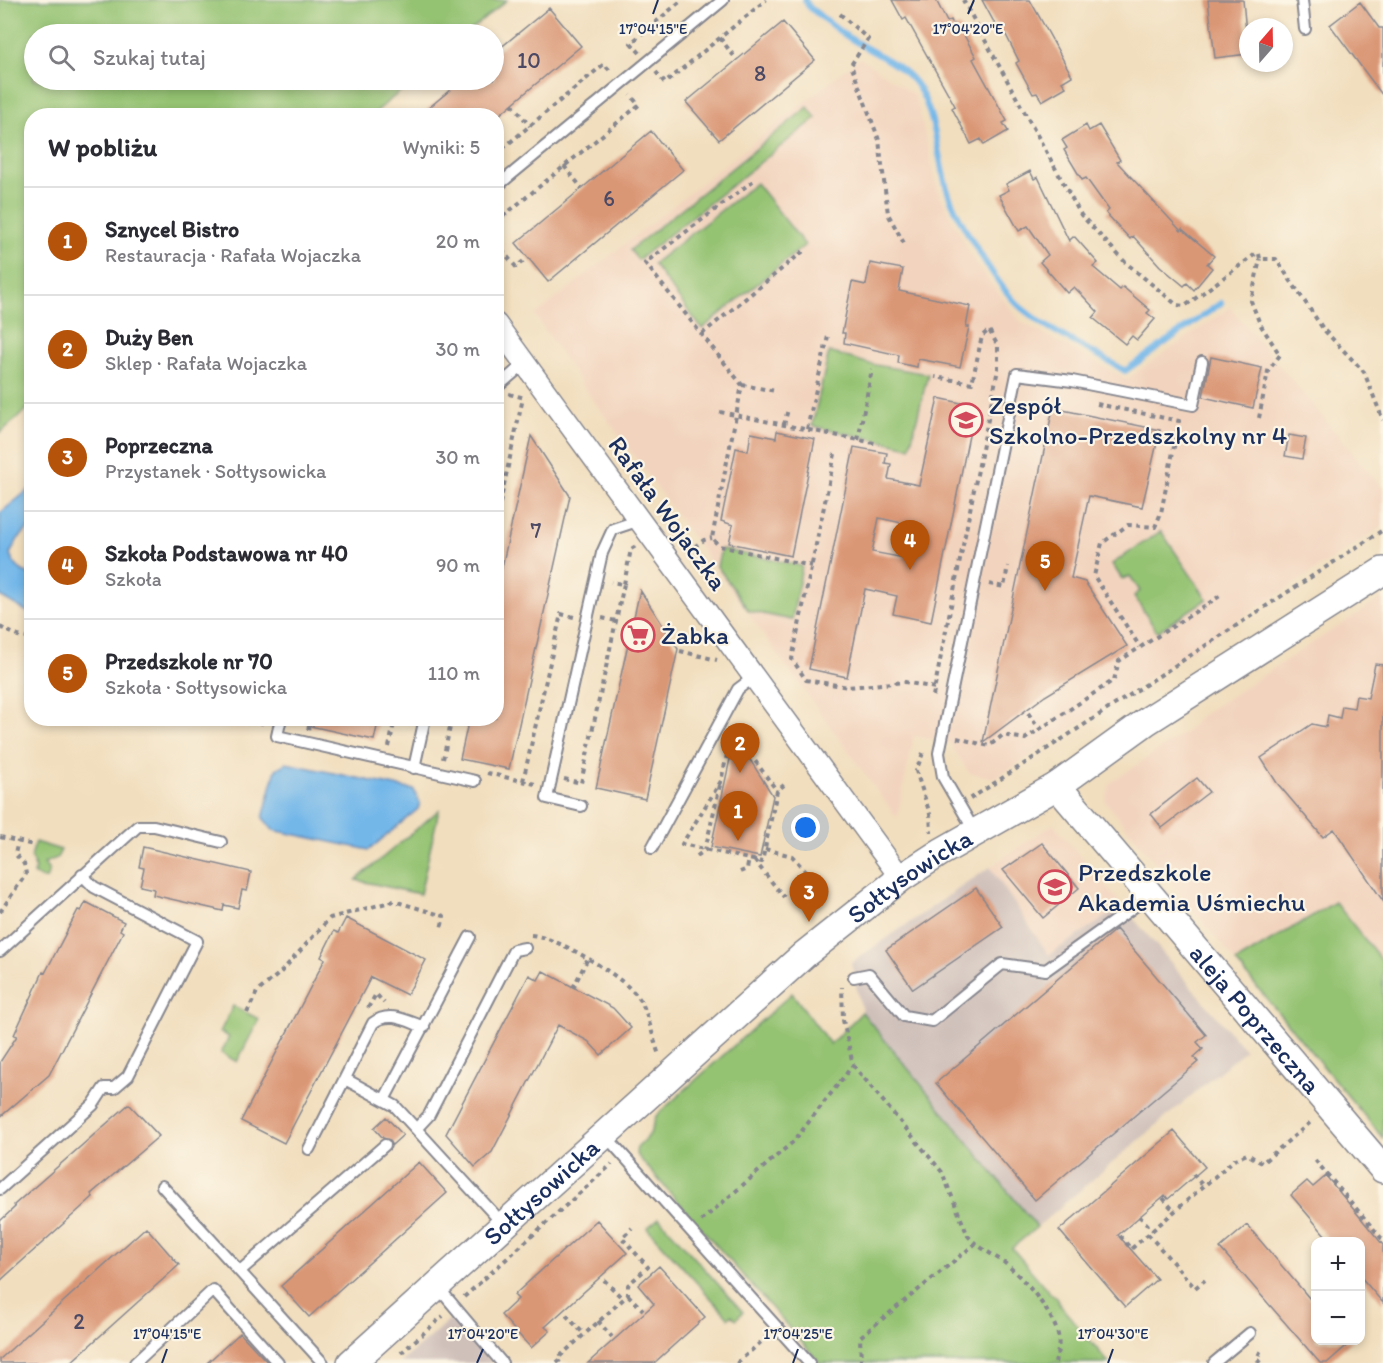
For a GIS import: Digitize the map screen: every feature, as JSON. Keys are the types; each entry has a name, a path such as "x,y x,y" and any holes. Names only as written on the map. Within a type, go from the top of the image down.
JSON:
{"street":[{"name":"Rafała Wojaczka","path":"504,335 901,878"},
{"name":"Sołtysowicka","path":"351,1363 446,1296 504,1226 805,954 901,878 975,832 1057,786 1147,721 1383,571"},
{"name":"aleja Poprzeczna","path":"1057,786 1383,1169"}],"lane":[{"path":"504,180 723,0"},
{"path":"1302,0 1305,29"},
{"path":"975,832 943,777 939,753 1017,374 1072,381 1193,405 1202,362"},
{"path":"504,388 525,363"},
{"path":"581,806 547,798 602,553 613,529 640,520"},
{"path":"652,848 738,689 754,677"},
{"path":"279,726 277,736 475,781"},
{"path":"414,768 423,726"},
{"path":"0,951 138,826 154,826 221,842"},
{"path":"0,1189 93,1106 104,1088 114,1088 128,1076 197,941 94,887 82,875"},
{"path":"854,977 869,974 904,1016 932,1021 1002,964 1046,970 1149,896"},
{"path":"384,1100 470,937"},
{"path":"416,1129 429,1115 514,950 525,948"},
{"path":"309,1149 373,1023 381,1016 395,1017 424,1027"},
{"path":"345,1079 395,1106 504,1226"},
{"path":"605,1135 809,1363"},
{"path":"240,1271 385,1145"},
{"path":"162,1186 323,1363"},
{"path":"135,1363 213,1290 278,1363"},
{"path":"446,1296 502,1363"},
{"path":"1215,1363 1250,1333"}],"path":[{"path":"682,0 631,43 665,83 766,0"},
{"path":"963,0 1081,214 1126,264 1177,305 1185,306 1258,255 1275,259 1324,330 1364,372 1383,420"},
{"path":"840,15 868,39 852,61 852,70 871,112 879,140 888,214 906,247"},
{"path":"720,38 737,60"},
{"path":"504,147 604,64 639,105 504,215"},
{"path":"512,104 530,126"},
{"path":"564,166 582,188"},
{"path":"753,181 645,263 742,385 776,391"},
{"path":"702,334 806,249"},
{"path":"504,253 516,267 526,259"},
{"path":"1258,255 1251,301 1260,324 1280,355 1268,372 1259,418"},
{"path":"933,698 998,369 998,346 989,330 982,336 972,383 935,377"},
{"path":"807,429 828,336"},
{"path":"858,440 872,369"},
{"path":"712,538 742,385"},
{"path":"504,392 529,399"},
{"path":"504,485 523,398"},
{"path":"1091,402 1179,421 1161,513 1155,527 1128,525 1102,543 1094,576 1140,647"},
{"path":"784,425 788,410"},
{"path":"720,412 879,444"},
{"path":"835,454 792,659 806,680 848,687 905,682 950,692"},
{"path":"960,806 1383,530"},
{"path":"712,538 719,546 812,566"},
{"path":"691,549 704,540 712,538"},
{"path":"552,777 581,783 632,549 641,543"},
{"path":"596,579 624,584"},
{"path":"941,735 990,746 1003,735 1025,739 1114,680 1119,661 1223,594"},
{"path":"524,781 561,614 616,621"},
{"path":"0,627 24,637"},
{"path":"680,651 719,661"},
{"path":"1028,713 1040,729"},
{"path":"388,751 393,726"},
{"path":"442,763 450,726"},
{"path":"697,856 705,850 732,734 738,726"},
{"path":"732,734 742,743 777,791"},
{"path":"924,750 916,771 930,814 932,837"},
{"path":"721,781 682,844 762,862 777,791 784,784"},
{"path":"0,837 33,845"},
{"path":"0,912 26,874 24,864 15,854 18,841"},
{"path":"765,849 792,856 808,874"},
{"path":"740,872 747,869 749,859"},
{"path":"754,860 784,897"},
{"path":"247,1013 257,992 280,973 322,925 337,915 394,901 444,916 441,929"},
{"path":"529,934 554,939 624,982 641,1002 662,1057"},
{"path":"573,988 587,960"},
{"path":"842,980 843,1020 853,1065 942,1172 968,1236 975,1244 1004,1263 1043,1305 1058,1334 1059,1348 1055,1363"},
{"path":"691,1230 794,1142 853,1065"},
{"path":"1120,1236 1131,1249 1234,1160 1247,1154 1262,1163 1317,1117"},
{"path":"397,1356 446,1296 623,1155"},
{"path":"1315,1160 1383,1240"},
{"path":"1193,1174 1203,1186"},
{"path":"1163,1198 1174,1212"},
{"path":"1140,1216 1153,1230"},
{"path":"560,1363 557,1359 623,1299 627,1294 628,1285 648,1267 622,1238 632,1228"},
{"path":"1148,1234 1195,1288 1205,1280"},
{"path":"861,1363 860,1337 975,1244"},
{"path":"604,1280 623,1299"},
{"path":"627,1294 643,1310"},
{"path":"566,1315 584,1334"},
{"path":"598,1321 612,1337"},
{"path":"737,1363 768,1335"},
{"path":"1260,1363 1257,1359 1262,1347"}],"shaded area":[{"name":"Zespół Szkolno-Przedszkolny nr 4","path":"860,58 915,95 939,193 974,261 1021,322 1127,379 1230,307 1383,489 1383,526 996,778 969,773 950,743 914,736 897,818 583,386 535,315"},
{"path":"1383,597 1383,962 1334,902 1236,962 1105,801 1110,783 1187,731 1199,717"},
{"name":"Przedszkole Akademia Uśmiechu","path":"1053,824 1123,906 1049,955 990,867"},
{"path":"990,867 1049,955 1123,906 1245,1050 1037,1227 862,1012 851,963"},
{"path":"454,1316 492,1363 400,1363"}],"green space":[{"path":"0,0 507,0 478,24 24,24 24,90 402,90 380,108 24,108 24,412 0,433"},
{"path":"808,107 816,118 638,260 630,250"},
{"path":"756,183 805,245 702,329 653,264"},
{"path":"829,352 870,364 928,374 910,447 812,426"},
{"path":"1161,531 1207,599 1157,632 1134,596 1140,591 1130,576 1122,579 1112,564"},
{"path":"721,549 802,566 792,620 749,611 717,566"},
{"path":"439,810 420,894 356,880"},
{"path":"35,842 61,850 57,858 44,863 49,871 46,879 34,875 35,867 31,858"},
{"path":"1335,902 1383,962 1383,1138 1236,962"},
{"path":"792,993 830,1044 862,1012 1037,1227 1012,1248 1050,1293 1057,1297 1059,1304 1109,1363 820,1363 636,1154 637,1147 650,1134 656,1116"},
{"path":"233,1006 259,1019 237,1062 221,1053 229,1037 220,1032"},
{"path":"659,1218 743,1312 736,1319 732,1315 729,1318 647,1228"}],"water":[{"path":"24,494 24,533 10,554 13,561 24,572 24,610 0,596 0,513"},
{"path":"286,763 414,790 420,803 418,809 369,850 273,830 263,818 276,769"}],"building":[{"path":"892,0 936,0 947,22 951,20 955,28 959,26 976,57 973,59 1007,121 1003,123 1008,131 984,145 981,139 971,144 952,108 955,106 906,18 903,20"},
{"path":"982,0 1030,0 1072,76 1062,82 1066,87 1042,101 1037,93 1033,94 1016,63 1019,61 1005,33 1001,35"},
{"path":"1208,0 1243,0 1245,18 1239,18 1239,55 1215,58"},
{"path":"1360,2 1379,28 1383,28 1383,96 1330,25"},
{"path":"549,8 581,46 504,111 504,108 429,108 450,90 504,90 504,45"},
{"path":"783,22 815,60 719,140 686,102"},
{"path":"1086,125 1089,131 1099,125 1120,160 1117,162 1181,231 1182,229 1214,256 1207,264 1212,268 1194,290 1187,283 1184,286 1160,266 1133,236 1130,239 1106,213 1109,210 1086,178 1082,180 1064,150 1067,148 1062,140"},
{"path":"651,131 683,170 548,282 516,243"},
{"path":"1030,171 1034,179 1038,177 1069,241 1074,236 1098,263 1093,267 1120,290 1123,287 1150,310 1147,313 1155,319 1137,340 1132,336 1125,344 1093,318 1098,312 1084,297 1074,287 1067,293 1040,262 1048,255 1028,226 1019,231 999,195 1009,190 1006,184"},
{"path":"870,263 903,269 899,291 970,306 966,327 969,327 960,367 918,359 917,367 898,363 899,355 844,343 845,333 842,333 852,282 866,285"},
{"path":"1211,357 1262,368 1253,408 1203,397"},
{"path":"938,398 975,406 931,622 893,614 897,596 865,589 847,677 809,669 854,447 887,453 885,463 891,464 888,479 919,485","holes":["879,518 911,525 904,558 872,552"]},
{"path":"1053,408 1160,430 1142,507 1089,496 1071,578 1085,582 1127,646 1045,696 983,742"},
{"path":"777,431 815,439 791,556 729,543 733,525 721,521 736,448 748,451 751,433 776,438"},
{"path":"1289,435 1306,438 1302,459 1285,456"},
{"path":"531,436 570,496 509,769 460,759 467,726 504,726 504,558"},
{"path":"640,590 678,649 645,799 596,788"},
{"path":"1375,664 1383,665 1383,901 1334,829 1323,837 1277,783 1261,758 1312,724 1326,727 1328,715 1340,718 1342,706 1354,708 1356,696 1368,698"},
{"path":"310,726 377,726 374,740"},
{"path":"735,736 773,796 760,857 711,847"},
{"path":"1197,778 1209,792 1162,828 1151,814"},
{"path":"1042,843 1079,888 1043,918 1003,870"},
{"path":"143,847 251,872 247,891 242,890 238,908 224,905 223,911 153,895 154,889 140,886 144,868 139,867"},
{"path":"976,888 1003,927 913,989 886,950"},
{"path":"86,902 124,922 120,930 123,932 49,1075 0,1117 0,1062 17,1036 14,1035 43,972 45,973 78,910 81,911"},
{"path":"346,918 426,960 407,995 371,977 284,1143 241,1121 325,959 321,957 334,931 338,933"},
{"path":"1116,929 1206,1035 1197,1042 1203,1049 1194,1057 1198,1062 1035,1200 936,1083"},
{"path":"543,971 613,1008 631,1028 601,1055 588,1041 558,1025 492,1152 475,1167 446,1134 529,975 538,980"},
{"path":"129,1104 159,1136 91,1194 93,1197 0,1281 0,1221 15,1207 14,1205"},
{"path":"386,1117 403,1135 392,1145 390,1140 383,1138 374,1128"},
{"path":"1174,1131 1205,1167 1168,1199 1165,1195 1118,1235 1157,1279 1125,1307 1059,1230"},
{"path":"419,1162 447,1193 309,1317 281,1286"},
{"path":"1326,1176 1383,1245 1383,1303 1365,1282 1365,1237 1327,1237 1291,1195 1307,1181 1313,1187"},
{"path":"597,1220 627,1253 545,1327 550,1331 531,1348 501,1315 518,1299 514,1295"},
{"path":"1247,1225 1311,1300 1311,1345 1347,1345 1327,1363 1320,1363 1220,1248"},
{"path":"146,1227 179,1265 70,1363 0,1363 0,1359"},
{"path":"659,1266 705,1317 654,1363 588,1363 654,1304 638,1285"},
{"path":"240,1333 268,1363 207,1363"}],"waterway":[{"path":"805,0 809,7 833,26 895,65 918,87 929,111 948,192 960,219 1004,288 1014,301 1036,319 1125,371 1221,303"}],"place":[{"name":"Zespół Szkolno-Przedszkolny nr 4","path":"966,420"},
{"name":"Szkoła Podstawowa nr 40","path":"910,570"},
{"name":"Przedszkole nr 70","path":"1045,591"},
{"name":"Żabka","path":"638,635"},
{"name":"Duży Ben","path":"740,773"},
{"name":"Sznycel Bistro","path":"738,841"},
{"name":"Przedszkole Akademia Uśmiechu","path":"1055,887"},
{"name":"Poprzeczna","path":"809,922"}]}
